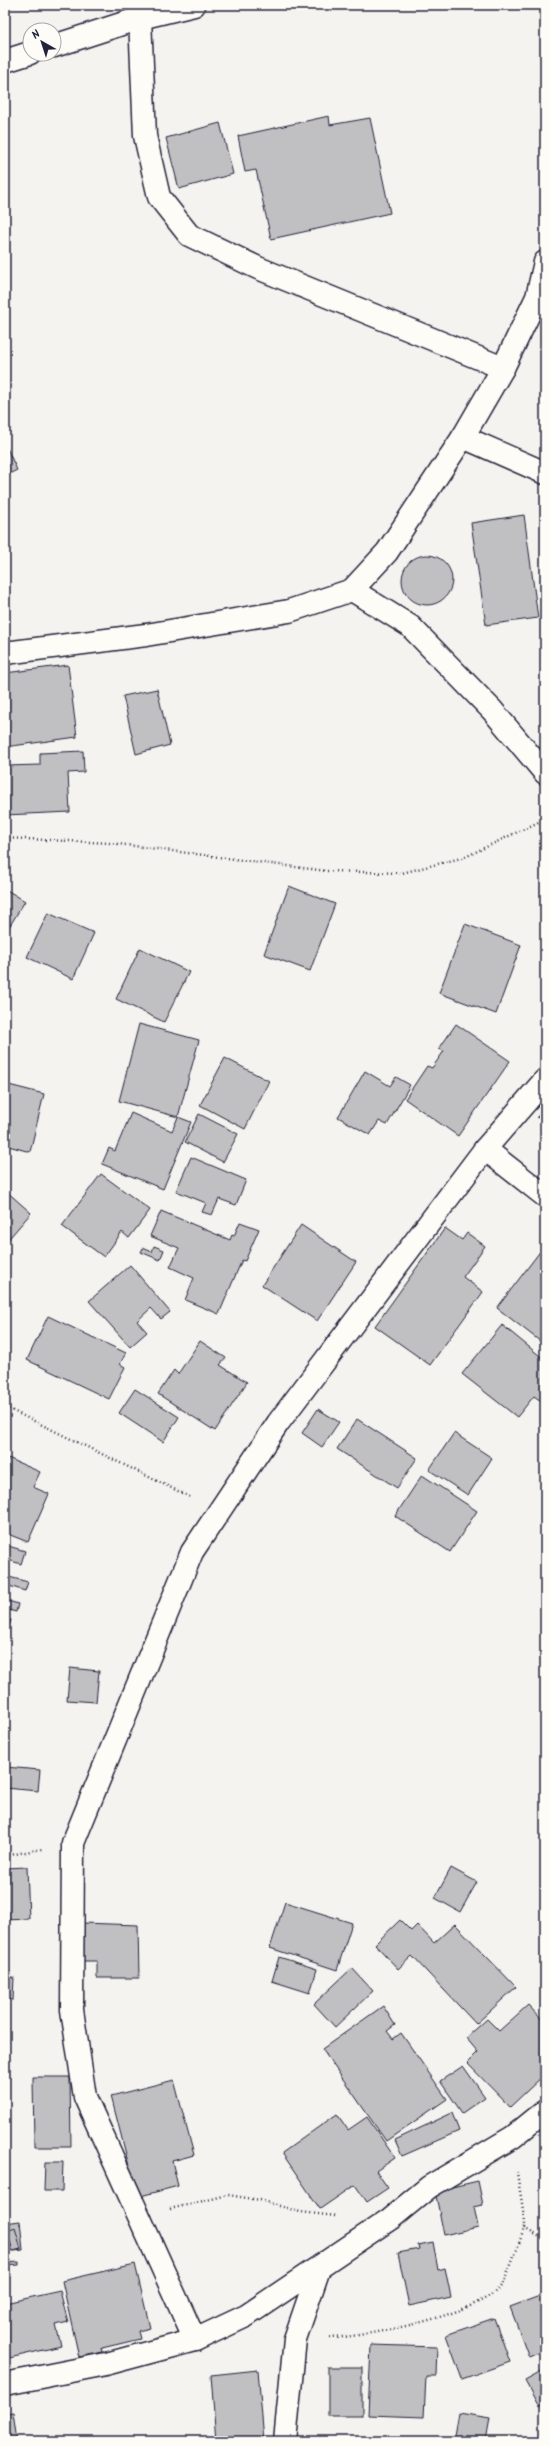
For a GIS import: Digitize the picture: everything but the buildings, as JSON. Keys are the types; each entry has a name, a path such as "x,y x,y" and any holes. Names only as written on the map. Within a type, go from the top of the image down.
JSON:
{"street":[{"path":"62,43 140,18 194,5"},
{"path":"140,18 145,136 159,197 189,235 258,268 503,368"},
{"path":"5,61 22,56"},
{"path":"5,653 146,636 289,611 352,590 387,552 463,437 503,368 541,297 545,262"},
{"path":"463,437 545,473"},
{"path":"352,590 410,626 492,710 545,773"},
{"path":"195,2340 135,2212 85,2096 76,2045 72,2010 73,1843 192,1552 278,1423 485,1148 545,1080"},
{"path":"485,1148 545,1196"},
{"path":"5,2384 106,2364 195,2340 246,2316 319,2269 390,2219 429,2187 513,2137 545,2111"},
{"path":"285,2441 295,2339 319,2269"}],"path":[{"path":"5,838 111,843 326,871 402,873 465,857 545,818"},
{"path":"5,1407 218,1511"},
{"path":"295,2339 348,2338 422,2322 479,2303 503,2284 524,2228 513,2137"},
{"path":"135,2212 168,2210 228,2195 260,2200 300,2212 390,2219"},
{"path":"524,2228 545,2240"}]}
